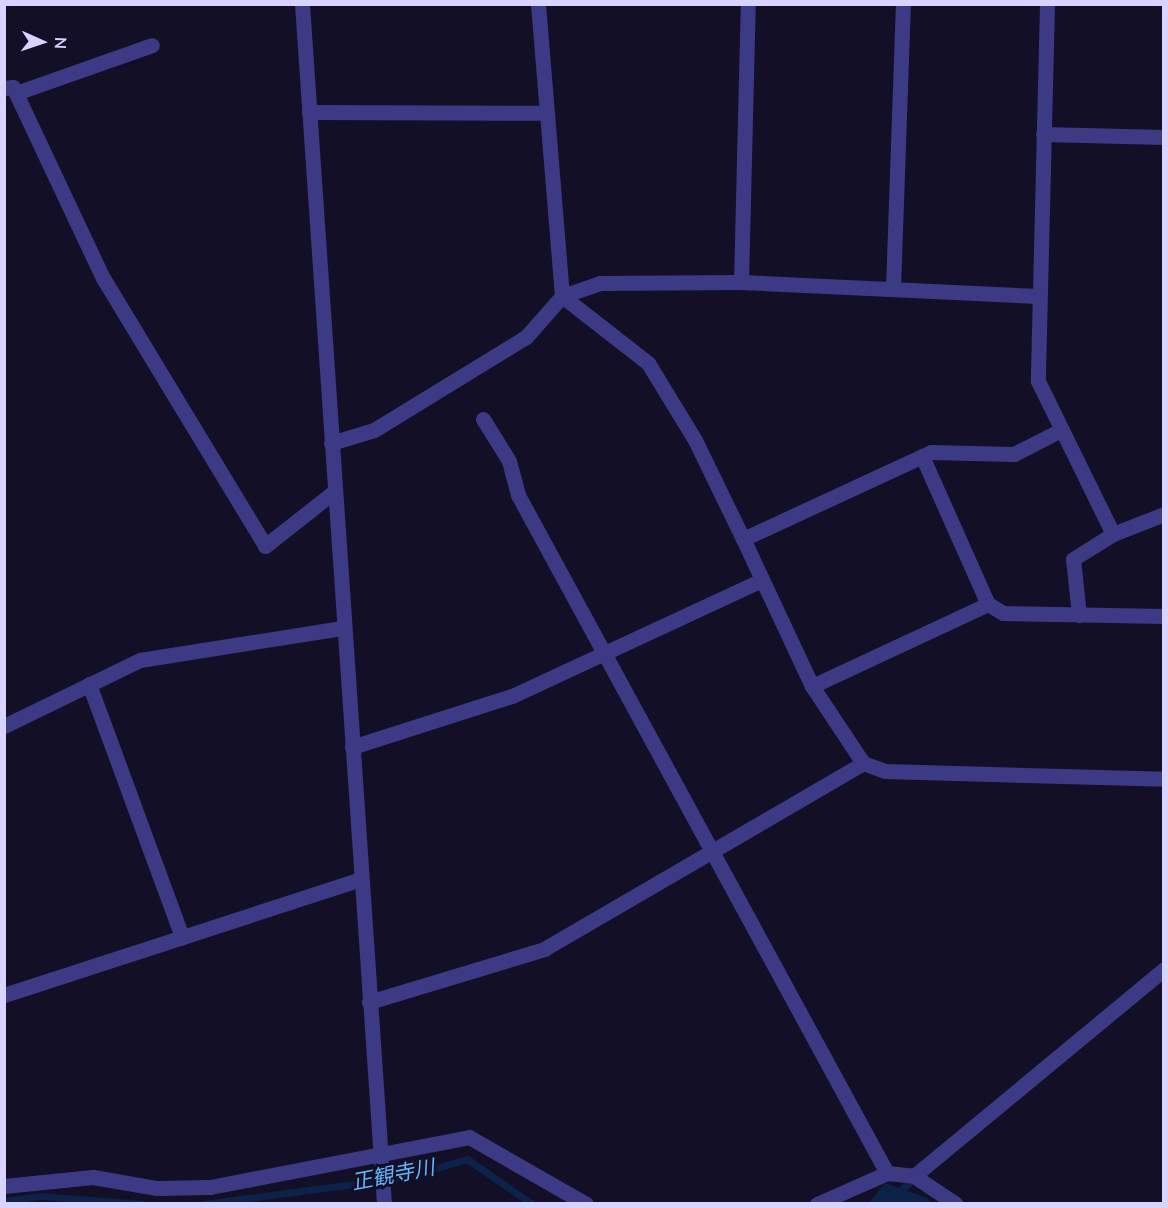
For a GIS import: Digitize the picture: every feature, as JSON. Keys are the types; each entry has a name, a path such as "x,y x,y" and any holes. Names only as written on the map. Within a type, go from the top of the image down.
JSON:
{"street":[{"path":"302,4 384,1203"},
{"path":"538,4 544,113 562,296 648,363 695,440 743,539 760,581 812,686 863,763 885,771 1164,779"},
{"path":"741,282 748,4"},
{"path":"893,288 903,4"},
{"path":"1047,4 1038,296 1038,381 1113,534"},
{"path":"152,45 10,91 103,278 265,546 335,491"},
{"path":"309,112 544,113"},
{"path":"1043,134 1164,137"},
{"path":"331,443 374,430 526,337 562,296 600,283 741,282 1038,296"},
{"path":"483,419 604,652 888,1173"},
{"path":"743,539 922,456 1014,454 1061,430"},
{"path":"922,456 988,604 1003,614 1164,616"},
{"path":"1079,615 1073,559 1113,534 1164,514"},
{"path":"352,747 512,696 760,581"},
{"path":"812,686 988,604"},
{"path":"4,726 140,660 343,628"},
{"path":"89,684 182,937"},
{"path":"369,1002 544,949 714,854 863,763"},
{"path":"4,995 361,879"},
{"path":"914,1176 1164,969"},
{"path":"4,1186 93,1177 157,1188 210,1187 381,1152 470,1137 586,1203"},
{"path":"816,1203 888,1173 914,1176 956,1203"}],"water":[{"path":"885,1183 927,1198 933,1203 869,1203"}],"waterway":[{"name":"正観寺川","path":"204,1204 406,1177 467,1159 532,1204"},
{"path":"885,1204 915,1178"},
{"name":"正観寺川","path":"4,1201 41,1196 143,1204"}]}
